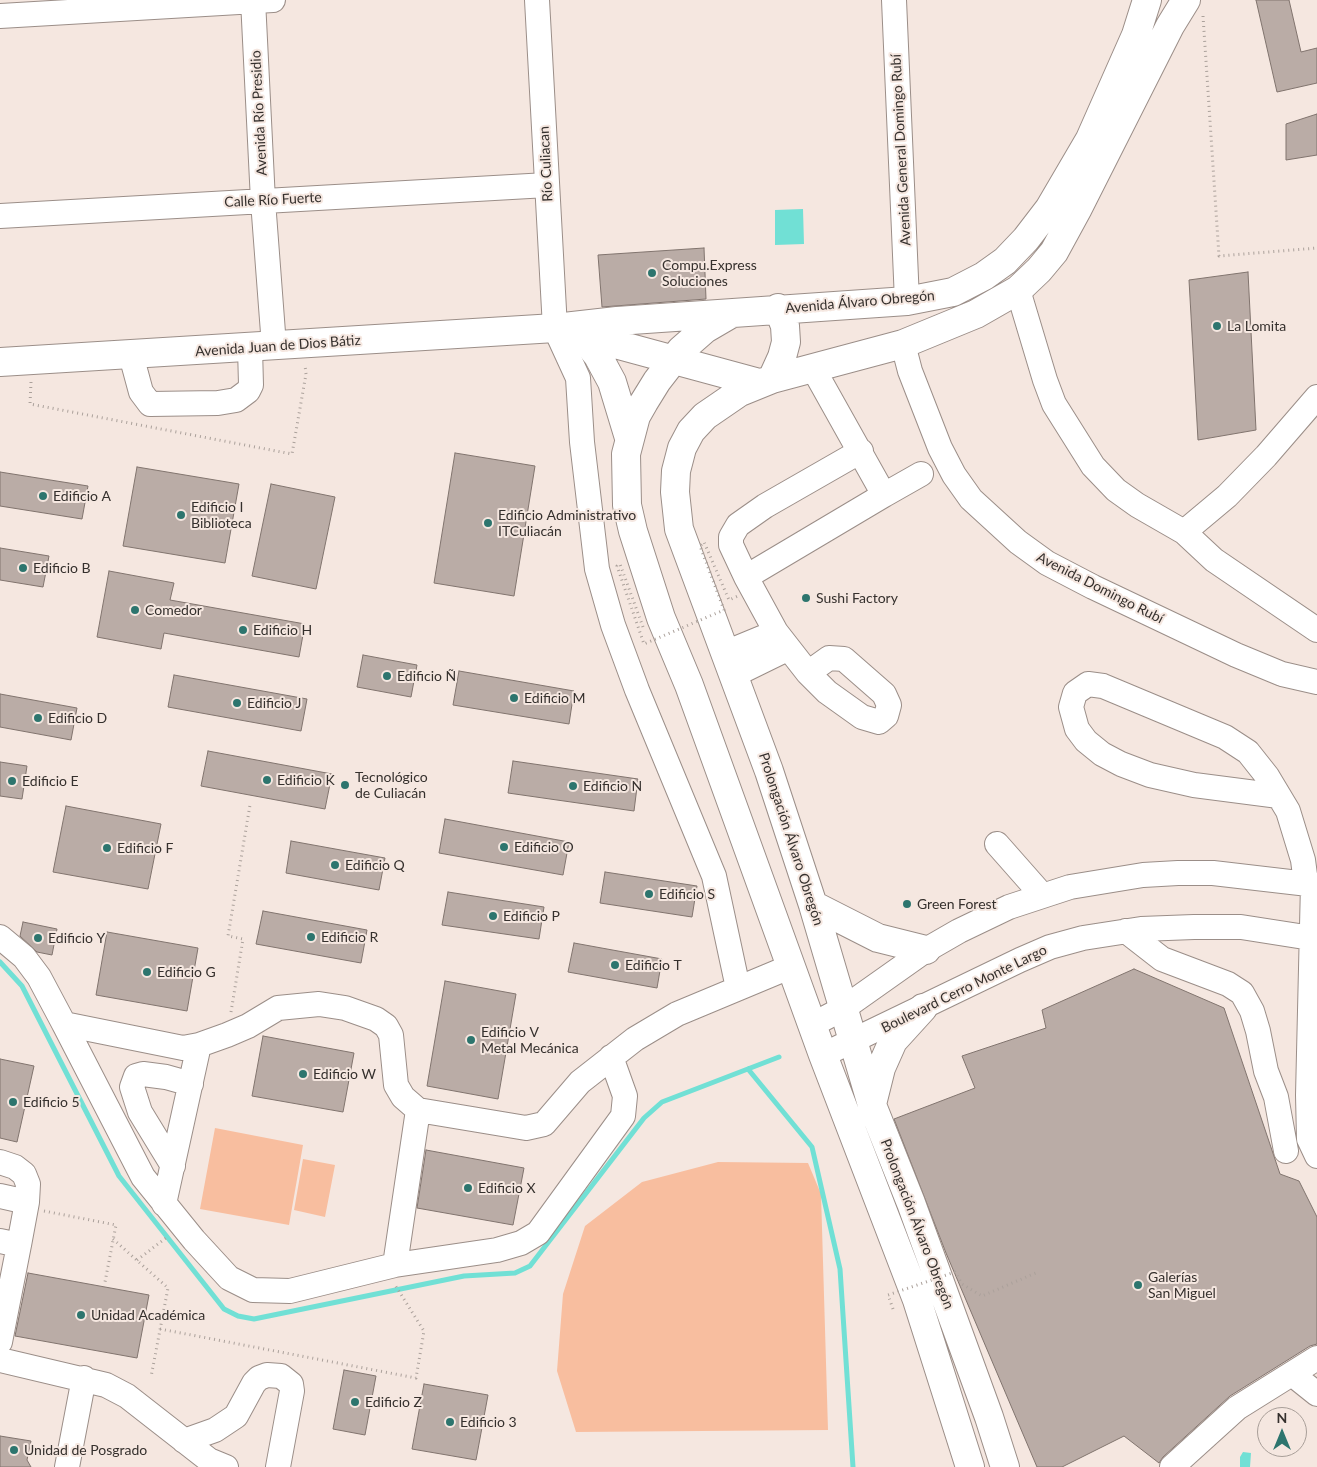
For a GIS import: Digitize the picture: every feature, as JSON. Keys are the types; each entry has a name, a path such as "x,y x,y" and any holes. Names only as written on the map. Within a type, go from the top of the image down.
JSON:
{"main road":[{"name":"Avenida Álvaro Obregón","path":"735,312 940,296 969,285 1005,261 1026,239 1070,175 1090,139 1136,35 1147,0"},
{"path":"903,344 976,314 1018,290 1039,270 1054,252 1078,208 1170,26 1194,5"},
{"path":"766,381 782,357 786,342 785,326 778,308"},
{"name":"Avenida Juan de Dios Bátiz","path":"0,362 568,331 735,312"},
{"name":"Prolongación Álvaro Obregón","path":"735,312 700,332 672,360 644,402 629,438 625,470 633,531 661,618 689,685 812,1025 917,1300 970,1467"},
{"path":"568,331 598,356 612,382 629,438"},
{"name":"Avenida Juan de Dios Bátiz","path":"568,331 672,360 766,381"},
{"name":"Prolongación Álvaro Obregón","path":"903,344 814,370 766,381 723,403 705,416 692,431 682,448 676,471 675,492 679,529 730,664 813,906 872,1105 918,1221 1006,1467"},
{"path":"813,906 878,938 926,950"},
{"path":"872,1105 881,1068 894,1041 922,1008"}],"street":[{"path":"0,16 260,0"},
{"name":"Avenida Río Presidio","path":"131,355 141,392 150,404 218,403 236,400 248,392 251,385 262,347 263,201 260,0"},
{"name":"Río Culiacan","path":"537,0 547,185 568,331"},
{"name":"Avenida General Domingo Rubí","path":"894,0 907,300"},
{"name":"Calle Río Fuerte","path":"0,216 547,185"},
{"path":"1018,290 1054,404 1093,466 1116,490 1184,532 1214,560 1317,630"},
{"path":"568,331 578,378 581,434 593,547 604,595 637,690 714,876 738,988"},
{"name":"Avenida Domingo Rubí","path":"903,344 920,397 954,475 971,499 1018,542 1048,562 1093,587 1236,655 1282,674 1317,682"},
{"path":"814,370 884,494"},
{"path":"1184,532 1227,496 1317,397"},
{"path":"808,673 781,640 742,586 731,545 731,537 738,525 774,501 861,451"},
{"path":"742,586 884,494 921,474"},
{"path":"730,664 781,640"},
{"path":"1279,796 1194,785 1150,775 1121,764 1097,749 1077,729 1071,707 1075,692 1088,684 1103,686 1225,737 1248,752 1256,760 1279,796 1288,811 1312,884 1314,939 1312,1094 1314,1144"},
{"path":"997,844 1042,895"},
{"path":"812,1025 844,1008 926,950 988,916 1042,895 1111,880 1178,873 1213,873 1312,884"},
{"name":"Boulevard Cerro Monte Largo","path":"824,1055 1050,947 1126,931 1194,927 1241,927 1314,939"},
{"path":"1126,931 1162,959 1228,984 1242,993 1252,1011 1266,1071 1276,1097 1286,1151"},
{"path":"0,937 24,957 39,977 143,1177 164,1204 229,1278 253,1290 290,1291 395,1274 497,1250 521,1243 538,1234 623,1116 625,1096 611,1057"},
{"path":"64,1024 183,1048 199,1046 227,1035 248,1026 278,1008 319,1004 357,1010 386,1026 391,1036 396,1084 402,1097 418,1110 526,1128 544,1124 580,1082 611,1057 677,1014 792,966"},
{"path":"164,1204 199,1046"},
{"path":"172,1166 140,1112 132,1087 136,1076 143,1074 166,1077 191,1084"},
{"path":"1276,1097 1312,1094"},
{"path":"395,1274 418,1110"},
{"path":"0,1162 15,1167 24,1174 28,1184 27,1204 9,1243 0,1342"},
{"path":"0,1196 27,1204"},
{"path":"1172,1467 1237,1408 1317,1358"},
{"path":"0,1360 84,1378 106,1385 127,1396 184,1442 210,1460 226,1467"},
{"path":"1292,1374 1317,1394"},
{"path":"184,1442 215,1430 236,1416 254,1383 260,1378 267,1375 282,1376 288,1379 292,1391 278,1467"},
{"path":"67,1467 84,1378"}],"path":[{"path":"1194,5 1219,256 1317,248"},
{"path":"643,626 620,564 617,566 644,644 724,610 700,546 704,542 730,600 742,586"},
{"path":"227,1035 243,939 228,936 250,805"},
{"path":"27,1204 116,1225 105,1282"},
{"path":"113,1239 168,1288 151,1377"},
{"path":"137,1260 162,1242"},
{"path":"893,1309 888,1295 955,1272 962,1284 982,1296 1038,1272"},
{"path":"160,1329 416,1378 424,1331 402,1296 395,1274"}],"shaded area":[{"path":"215,1128 303,1145 289,1225 200,1209"},
{"path":"303,1159 335,1165 325,1217 294,1210"},
{"path":"718,1162 808,1163 821,1194 828,1430 576,1432 557,1371 563,1294 585,1226 642,1182"}],"water":[{"path":"803,209 804,244 775,245 775,210"},
{"path":"1243,1452 1251,1453 1250,1467 1240,1467 1240,1457"}],"building":[{"path":"1256,0 1289,0 1301,52 1317,48 1317,83 1277,92"},
{"path":"1317,114 1317,155 1286,160 1286,124"},
{"name":"Compu.Express Soluciones","path":"704,248 706,299 602,307 598,255"},
{"path":"1248,272 1256,430 1198,440 1189,280"},
{"name":"Edificio Administrativo ITCuliacán","path":"455,453 535,466 514,596 434,583"},
{"name":"Edificio I Biblioteca","path":"137,467 239,484 225,563 123,546"},
{"name":"Edificio A","path":"0,472 88,486 82,519 0,506"},
{"path":"271,484 335,497 316,589 252,576"},
{"name":"Edificio B","path":"0,548 49,556 43,587 0,580"},
{"path":"109,571 174,583 170,600 305,624 299,657 164,633 161,649 97,637"},
{"name":"Edificio Ñ","path":"363,655 417,665 411,697 357,687"},
{"name":"Edificio M","path":"459,671 574,691 569,724 453,705"},
{"name":"Edificio J","path":"174,675 307,699 301,731 168,707"},
{"name":"Edificio D","path":"0,694 77,708 71,740 0,727"},
{"name":"Edificio K","path":"208,751 332,774 325,809 201,786"},
{"name":"Edificio N","path":"513,761 638,779 634,811 508,793"},
{"name":"Edificio E","path":"0,762 27,766 22,799 0,796"},
{"name":"Edificio F","path":"66,806 161,824 148,889 53,872"},
{"name":"Edificio O","path":"445,819 569,842 563,875 439,853"},
{"name":"Edificio Q","path":"291,841 385,858 379,890 286,873"},
{"name":"Edificio S","path":"605,872 697,886 692,917 600,903"},
{"name":"Edificio P","path":"448,892 544,907 539,939 442,925"},
{"name":"Edificio R","path":"263,911 367,930 361,963 256,944"},
{"name":"Edificio Y","path":"23,922 57,929 52,955 37,952 20,936"},
{"name":"Edificio G","path":"107,932 198,948 187,1011 96,995"},
{"name":"Edificio T","path":"574,943 662,959 657,988 568,972"},
{"name":"Galerías San Miguel","path":"1134,969 1224,1008 1280,1174 1299,1181 1317,1217 1317,1344 1310,1346 1230,1396 1163,1457 1159,1463 1124,1436 1062,1467 1037,1467 946,1253 894,1119 975,1088 962,1056 1046,1028 1042,1010"},
{"name":"Edificio V Metal Mecánica","path":"445,981 516,994 498,1099 427,1086"},
{"name":"Edificio W","path":"263,1036 354,1053 343,1112 252,1096"},
{"name":"Edificio 5","path":"0,1059 34,1066 17,1142 0,1138"},
{"name":"Edificio X","path":"426,1150 524,1168 513,1225 417,1208"},
{"name":"Unidad Académica","path":"28,1273 149,1295 137,1358 15,1336"},
{"name":"Edificio Z","path":"344,1370 376,1376 365,1435 333,1429"},
{"name":"Edificio 3","path":"424,1384 488,1395 476,1460 412,1449"},
{"name":"Unidad de Posgrado","path":"0,1436 31,1441 27,1460 31,1467 0,1467"}],"waterway":[{"path":"0,962 22,986 119,1176 224,1309 238,1316 254,1319 464,1276 515,1273 530,1266 644,1118 662,1102 779,1057"},
{"path":"748,1069 812,1147 840,1269 853,1467"}],"place":[{"name":"Compu.Express Soluciones","path":"652,273"},
{"name":"La Lomita","path":"1217,326"},
{"name":"Edificio A","path":"43,496"},
{"name":"Edificio I Biblioteca","path":"181,515"},
{"name":"Edificio Administrativo ITCuliacán","path":"488,523"},
{"name":"Edificio B","path":"23,568"},
{"name":"Sushi Factory","path":"806,598"},
{"name":"Comedor","path":"135,610"},
{"name":"Edificio H","path":"243,630"},
{"name":"Edificio Ñ","path":"387,676"},
{"name":"Edificio M","path":"514,698"},
{"name":"Edificio J","path":"237,703"},
{"name":"Edificio D","path":"38,718"},
{"name":"Edificio K","path":"267,780"},
{"name":"Edificio E","path":"12,781"},
{"name":"Tecnológico de Culiacán","path":"345,785"},
{"name":"Edificio N","path":"573,786"},
{"name":"Edificio O","path":"504,847"},
{"name":"Edificio F","path":"107,848"},
{"name":"Edificio Q","path":"335,865"},
{"name":"Edificio S","path":"649,894"},
{"name":"Green Forest","path":"907,904"},
{"name":"Edificio P","path":"493,916"},
{"name":"Edificio R","path":"311,937"},
{"name":"Edificio Y","path":"38,938"},
{"name":"Edificio T","path":"615,965"},
{"name":"Edificio G","path":"147,972"},
{"name":"Edificio V Metal Mecánica","path":"471,1040"},
{"name":"Edificio W","path":"303,1074"},
{"name":"Edificio 5","path":"13,1102"},
{"name":"Edificio X","path":"468,1188"},
{"name":"Galerías San Miguel","path":"1138,1285"},
{"name":"Unidad Académica","path":"81,1315"},
{"name":"Edificio Z","path":"355,1402"},
{"name":"Edificio 3","path":"450,1422"},
{"name":"Unidad de Posgrado","path":"14,1450"}]}
